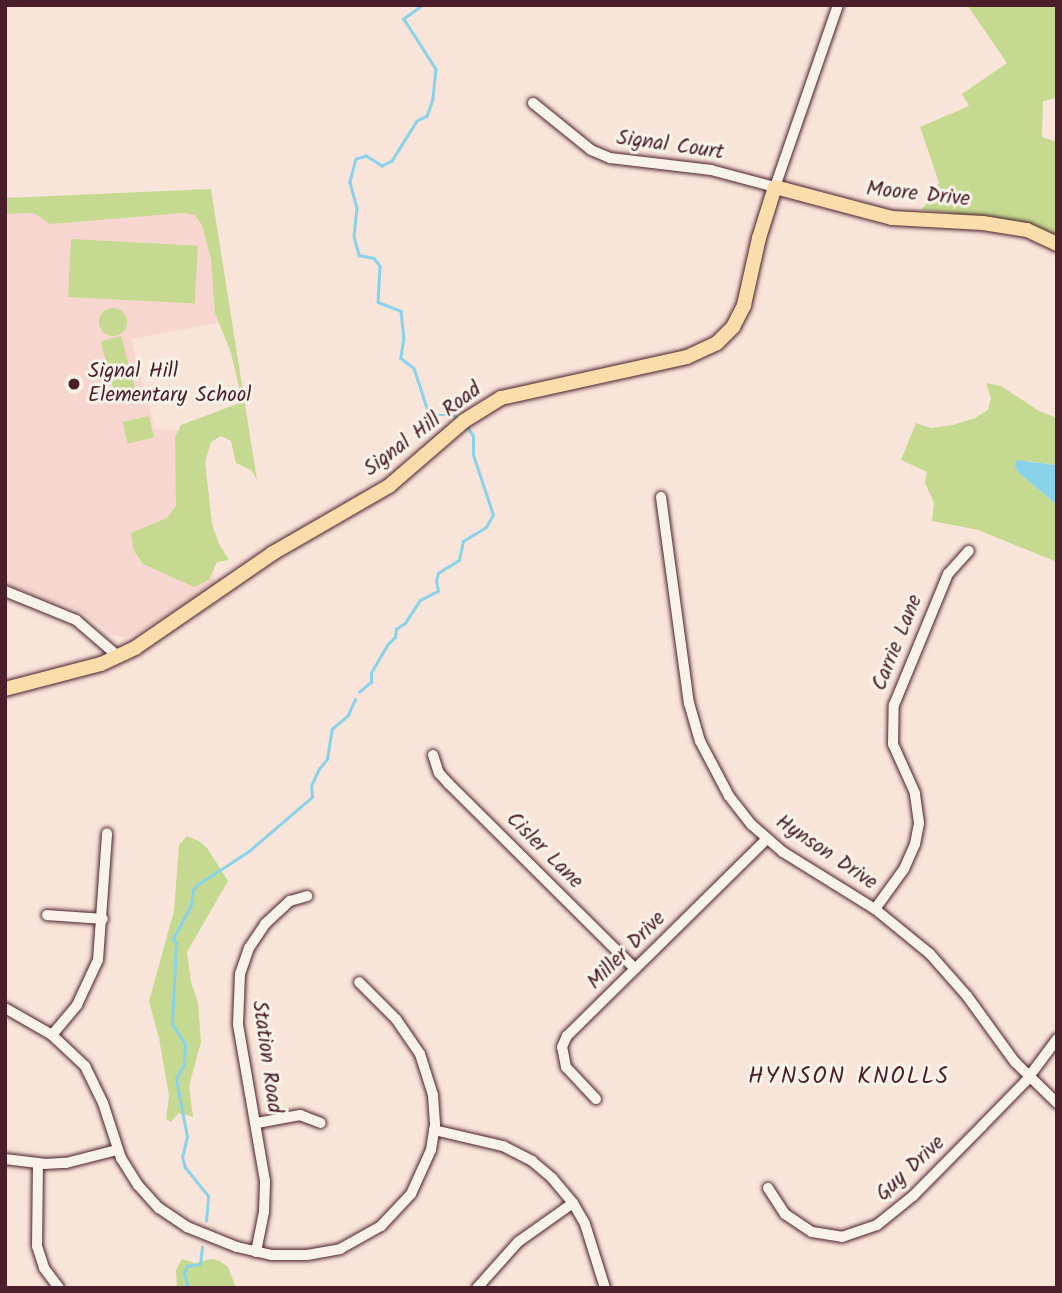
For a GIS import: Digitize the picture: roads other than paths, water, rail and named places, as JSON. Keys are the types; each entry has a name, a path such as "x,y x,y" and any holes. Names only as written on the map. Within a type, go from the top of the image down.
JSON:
{"main road":[{"name":"Moore Drive","path":"775,187 892,218 983,223 1027,230 1057,244"},
{"name":"Signal Hill Road","path":"5,689 119,657 148,640 274,553 389,486 464,421 488,404 515,393 687,357 717,343 733,327 744,305 759,238 775,187"}],"street":[{"name":"Signal Hill Road","path":"775,187 838,5"},
{"name":"Signal Court","path":"533,103 591,150 610,158 711,170 775,187"},
{"name":"Hynson Drive","path":"661,497 683,673 697,732 729,796 767,839 909,935 942,967 1029,1077 1057,1103"},
{"name":"Carrie Lane","path":"874,909 904,869 915,844 919,823 915,793 903,772 893,744 894,705 948,574 968,551"},
{"path":"5,591 76,620 119,657"},
{"name":"Cisler Lane","path":"433,755 439,773 635,969"},
{"path":"52,1035 77,1005 92,978 101,948 107,833"},
{"name":"Miller Drive","path":"596,1099 566,1067 562,1055 564,1042 767,839"},
{"name":"Station Road","path":"256,1252 265,1196 257,1123 238,1024 240,974 249,948 265,924 282,906 307,897"},
{"path":"47,915 103,919"},
{"path":"5,1008 52,1035 88,1071 103,1103 117,1150 138,1185 173,1218 220,1240 256,1252 287,1256 324,1253 369,1235 393,1216 411,1194 426,1165 434,1130 433,1095 420,1054 396,1018 359,982"},
{"name":"Guy Drive","path":"768,1188 785,1214 812,1232 842,1237 866,1231 888,1218 913,1196 1029,1077 1057,1040"},
{"path":"257,1123 300,1115 321,1123"},
{"path":"434,1130 488,1140 518,1153 552,1178 573,1203 591,1240 605,1288"},
{"path":"5,1159 38,1164 85,1160 117,1150"},
{"path":"38,1164 37,1246 44,1268 59,1288"},
{"path":"477,1288 518,1241 573,1203"}],"water":[{"path":"1016,460 1057,465 1057,505 1019,473 1015,468"}],"waterway":[{"path":"423,5 404,19 436,69 433,99 427,116 417,121 392,161 382,166 366,156 356,159 350,182 357,208 354,236 359,255 374,258 380,266 378,302 401,311 404,338 401,358 414,368 427,408 436,415 453,415 459,419"},
{"path":"359,692 371,682 371,673 387,645 395,637 396,629 405,623 420,600 438,591 438,573 459,560 463,541 486,527 493,515 473,455 473,436 466,426"},
{"path":"206,1221 208,1196 185,1168 182,1157 187,1137 176,1079 184,1064 185,1044 172,1024 176,943 173,939 191,905 193,890 197,885 249,851 312,797 311,786 327,759 332,729 348,715 355,699"},
{"path":"188,1288 184,1273 187,1266 200,1264 202,1247"}],"place":[{"name":"Signal Hill Elementary School","path":"74,384"}],"district":[{"name":"HYNSON KNOLLS","path":"849,1077"}]}
